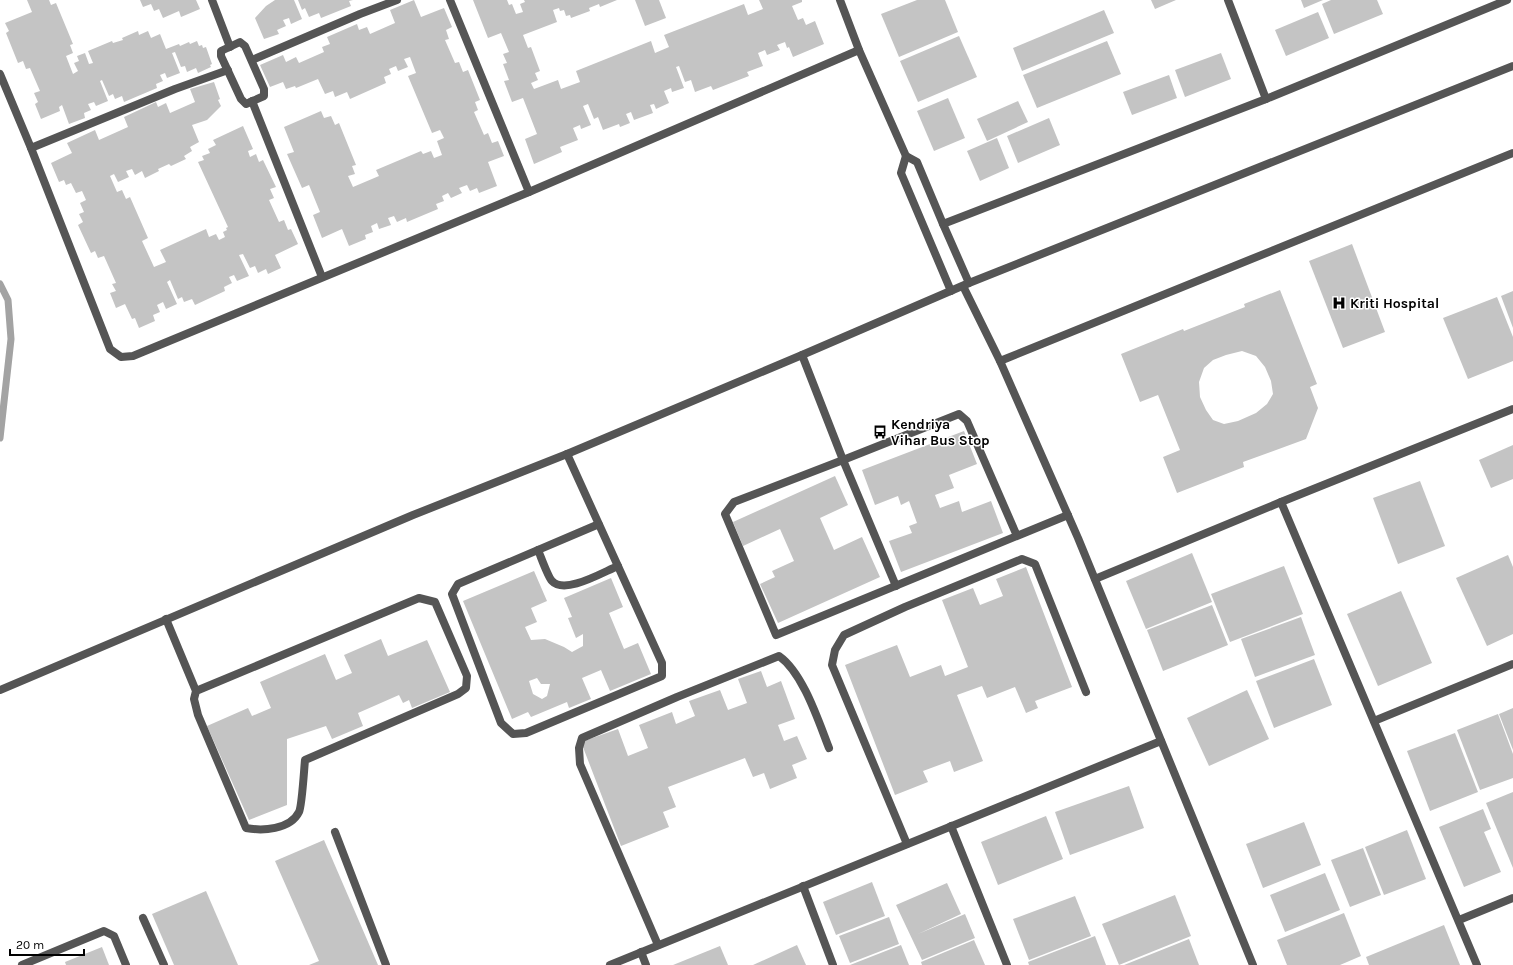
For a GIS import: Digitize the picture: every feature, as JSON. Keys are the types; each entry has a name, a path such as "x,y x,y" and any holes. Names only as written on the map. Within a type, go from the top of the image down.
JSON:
{"street":[{"path":"212,0 230,47"},
{"path":"252,60 360,14 397,0"},
{"path":"450,0 529,192"},
{"path":"840,0 859,50 906,156 917,162 966,284 1095,580 1253,965"},
{"path":"1228,0 1266,99"},
{"path":"943,224 1266,99 1507,0"},
{"path":"240,42 245,46 252,60 264,89 264,96 246,104 240,98 221,56 221,51 240,42"},
{"path":"0,74 31,148 110,349 121,357 133,356 529,192 859,50"},
{"path":"0,690 413,515 567,454 966,284 1513,66"},
{"path":"31,148 176,89 228,70"},
{"path":"252,101 322,277"},
{"path":"1000,361 1513,153"},
{"path":"906,156 901,173 951,291"},
{"path":"802,355 843,460 896,586"},
{"path":"1095,580 1281,502 1513,409"},
{"path":"1017,536 967,421 959,414 734,502 725,514 776,635 1068,516"},
{"path":"567,454 662,663 662,676 526,733 513,734 501,723 452,594 458,584 598,524"},
{"path":"1281,502 1477,965"},
{"path":"538,550 551,581 560,587 573,585 618,566"},
{"path":"907,844 832,664 835,650 844,635 905,607 1022,559 1035,564 1086,692"},
{"path":"166,620 196,691 194,699 198,715 246,828 256,830 279,827 292,821 299,812 305,760 458,694 466,688 466,676 435,602 419,598 196,691"},
{"path":"658,945 580,764 579,748 582,738 778,656 786,661 803,685 829,748"},
{"path":"1374,721 1513,664"},
{"path":"610,965 1162,741"},
{"path":"950,826 1007,965"},
{"path":"335,832 386,965"},
{"path":"803,886 833,965"},
{"path":"1459,920 1513,898"},
{"path":"143,918 164,965"},
{"path":"22,965 104,931 114,936 126,965"},
{"path":"641,952 646,965"}],"building":[{"path":"27,0 49,0 51,5 56,3 73,44 70,45 73,53 66,56 73,74 78,71 74,63 79,61 77,56 85,53 89,64 93,63 88,51 112,41 113,43 123,40 122,38 138,31 139,35 148,31 151,38 160,34 166,49 179,44 180,46 189,42 190,44 197,41 199,46 202,45 203,48 206,47 212,64 210,65 211,67 198,73 196,68 187,72 185,66 181,67 175,52 172,53 180,73 167,78 165,73 160,75 163,81 156,84 157,88 124,102 122,96 115,99 113,94 109,96 102,80 100,81 108,101 96,106 94,102 88,104 91,110 84,113 85,118 69,124 62,105 59,107 60,111 41,119 35,104 38,102 34,93 40,91 30,68 26,69 23,61 18,63 6,33 9,31 5,23 32,12"},
{"path":"140,0 196,0 200,9 181,17 179,11 163,18 159,9 154,11 151,4 143,7"},
{"path":"275,0 294,0 302,19 291,24 289,18 283,20 286,26 277,30 279,34 264,39 255,18 266,6"},
{"path":"298,0 353,0 349,1 351,6 321,18 319,13 309,17 305,8 302,10"},
{"path":"414,0 421,17 444,8 452,27 446,30 449,39 445,40 455,63 459,62 463,72 468,70 480,100 475,102 478,110 474,112 484,135 488,133 492,143 498,141 504,156 488,162 497,186 479,193 477,188 470,191 467,185 459,188 462,193 451,198 448,193 442,196 444,201 436,204 438,209 407,222 406,218 397,222 394,216 388,218 391,225 379,229 377,223 371,226 373,232 365,235 366,239 349,246 342,229 322,238 313,215 320,212 309,185 302,188 287,154 294,152 284,127 321,111 324,118 331,116 335,125 339,123 356,165 352,166 355,174 348,176 353,187 379,176 376,170 421,151 423,154 431,151 434,158 442,155 437,141 444,138 440,130 432,133 408,76 416,73 410,57 404,59 408,67 398,71 396,66 389,69 391,74 384,77 386,83 350,99 347,92 335,97 333,91 325,94 318,79 296,88 295,86 286,89 283,82 270,87 260,65 283,55 286,62 296,57 299,63 324,52 322,47 330,44 327,37 357,24 359,30 367,27 370,34 395,23 390,10"},
{"path":"473,0 507,0 509,5 512,4 516,14 523,12 520,4 525,2 524,0 617,0 600,7 599,4 589,8 590,11 571,18 570,15 566,16 564,10 560,11 559,8 553,10 557,22 523,35 528,48 531,47 540,71 535,73 538,80 531,83 534,89 558,80 561,89 580,82 576,71 651,41 655,53 669,47 664,35 744,4 748,15 763,9 759,0 802,0 802,2 792,6 798,20 803,18 806,25 815,21 824,44 793,57 785,42 777,45 780,50 767,55 765,50 758,53 763,66 747,72 749,76 713,90 711,86 695,92 691,80 685,82 679,66 676,67 684,88 672,92 671,88 664,91 669,103 656,109 654,104 650,105 653,113 634,120 631,112 626,114 630,123 620,127 619,124 603,130 598,117 594,119 588,104 583,106 591,125 581,129 580,125 573,128 578,140 560,147 562,152 534,164 525,139 537,134 523,98 512,102 504,81 509,80 503,64 507,63 503,54 509,52 501,33 488,38"},
{"path":"635,0 659,0 666,18 645,26"},
{"path":"917,0 945,0 958,32 899,57 881,14"},
{"path":"1151,0 1176,0 1155,9"},
{"path":"1301,0 1323,0 1304,8"},
{"path":"1331,0 1377,0 1383,14 1334,34 1322,4"},
{"path":"1104,10 1114,33 1022,71 1013,48"},
{"path":"1318,12 1329,38 1286,56 1275,30"},
{"path":"959,36 977,77 918,102 900,61"},
{"path":"1107,41 1121,74 1037,108 1023,75"},
{"path":"1221,53 1231,79 1185,97 1175,70"},
{"path":"1169,75 1177,98 1132,115 1123,92"},
{"path":"214,82 221,106 207,120 192,125 199,142 190,147 192,151 184,156 186,159 171,166 169,164 158,169 159,171 145,178 142,171 135,175 132,169 126,171 129,177 118,182 114,174 110,176 117,192 122,190 126,199 130,197 148,238 142,241 154,267 166,262 160,250 206,229 209,237 216,234 219,240 225,237 223,232 227,230 226,228 228,227 198,162 204,160 202,156 210,153 208,149 216,145 213,140 243,126 253,149 248,151 250,157 256,154 259,162 263,160 276,187 270,189 274,198 269,200 279,222 284,220 288,230 291,229 298,244 275,255 281,268 268,274 266,269 258,273 255,266 250,268 243,254 239,255 249,276 237,281 234,275 229,277 232,283 224,287 225,291 195,305 192,299 184,302 182,297 178,299 170,280 167,282 177,304 166,309 163,302 157,305 160,312 153,315 155,321 139,328 135,318 132,319 125,304 116,308 110,293 116,291 112,284 116,283 104,256 98,258 95,251 91,253 78,225 83,222 79,214 84,212 80,203 86,200 82,191 76,193 71,183 66,185 64,180 59,182 51,163 72,153 67,143 95,130 99,140 128,127 124,117 156,102 158,107 166,103 170,113 195,102 190,89"},
{"path":"948,98 965,138 934,151 917,111"},
{"path":"1018,101 1028,122 987,141 977,119"},
{"path":"1049,118 1060,145 1018,163 1007,136"},
{"path":"997,138 1009,168 980,181 967,151"},
{"path":"1352,244 1385,332 1343,348 1309,261"},
{"path":"1280,290 1317,384 1310,387 1318,408 1306,439 1243,462 1244,467 1177,493 1163,457 1180,450 1158,395 1140,402 1121,354 1183,329 1184,331 1245,307 1244,304","holes":["1242,351 1256,356 1265,367 1271,381 1273,394 1267,404 1256,413 1238,421 1224,424 1213,420 1200,397 1199,382 1204,368 1213,360"]},
{"path":"1513,291 1513,328 1501,296"},
{"path":"1497,297 1513,337 1513,361 1468,379 1443,318"},
{"path":"964,431 977,464 949,475 954,488 935,495 940,508 959,501 962,512 991,501 1003,533 901,572 889,541 912,533 909,526 917,523 909,501 901,505 898,496 875,505 862,470"},
{"path":"1513,445 1513,479 1491,488 1479,460"},
{"path":"835,476 848,505 820,518 834,550 862,537 880,577 778,623 760,584 775,577 772,571 794,561 780,529 743,546 733,522"},
{"path":"1420,481 1445,546 1398,564 1373,498"},
{"path":"1192,553 1212,602 1146,629 1126,581"},
{"path":"1508,555 1513,567 1513,634 1487,646 1456,578"},
{"path":"1284,566 1303,614 1230,642 1211,594"},
{"path":"1026,567 1072,687 1035,701 1038,708 1026,713 1015,687 987,698 982,686 957,695 983,761 954,772 950,761 923,771 928,782 895,795 845,665 897,645 910,677 941,665 945,676 968,667 942,600 973,588 980,605 1003,596 996,579"},
{"path":"534,571 547,601 531,608 537,622 525,627 531,640 545,639 572,652 583,646 583,634 576,638 568,618 572,617 564,598 611,578 623,607 609,613 624,649 638,643 651,674 610,691 601,670 582,678 591,699 569,708 567,702 531,717 528,712 512,719 463,601","holes":["537,678 541,684 550,684 547,696 542,699 533,694 529,681"]},
{"path":"1401,591 1432,663 1378,686 1347,614"},
{"path":"1212,605 1228,645 1163,671 1147,630"},
{"path":"1301,617 1315,655 1255,677 1241,639"},
{"path":"381,639 388,656 427,640 450,692 412,708 409,700 403,703 399,695 358,713 363,726 332,739 326,726 287,739 287,805 249,820 207,726 248,708 252,716 271,708 260,682 325,654 336,680 352,673 344,655"},
{"path":"1314,659 1332,705 1274,728 1256,681"},
{"path":"761,671 767,687 781,681 795,719 778,725 784,741 797,736 807,759 792,765 797,778 770,789 764,773 753,777 745,758 668,787 676,807 663,812 669,827 621,846 581,742 618,729 628,756 648,748 639,725 672,712 676,724 695,716 689,701 720,690 728,710 747,703 738,679"},
{"path":"1247,690 1269,739 1209,766 1187,718"},
{"path":"1513,708 1513,750 1499,714"},
{"path":"1498,714 1513,754 1513,778 1480,790 1457,730"},
{"path":"1455,733 1478,792 1430,811 1407,751"},
{"path":"1129,786 1144,828 1070,855 1055,812"},
{"path":"1513,792 1513,868 1486,803"},
{"path":"1483,809 1491,829 1484,832 1501,872 1464,887 1439,827"},
{"path":"1046,816 1063,859 998,885 981,842"},
{"path":"1304,822 1321,865 1263,888 1246,844"},
{"path":"1407,830 1426,879 1384,895 1365,847"},
{"path":"324,840 378,965 309,965 319,961 275,861"},
{"path":"1363,848 1381,895 1350,907 1331,860"},
{"path":"1325,873 1340,910 1285,932 1270,895"},
{"path":"872,882 885,916 836,935 823,902"},
{"path":"947,883 961,914 918,934 965,914 975,938 922,960 896,905"},
{"path":"206,891 238,965 174,965 152,914"},
{"path":"1175,895 1191,936 1119,965 1102,924"},
{"path":"1075,896 1091,936 1029,960 1013,919"},
{"path":"1344,913 1361,956 1340,965 1287,965 1277,940"},
{"path":"889,917 899,944 850,963 839,936"},
{"path":"1444,925 1460,965 1369,965 1366,957"},
{"path":"1095,936 1106,965 1029,965 1028,962"},
{"path":"1189,939 1199,965 1124,965"},
{"path":"974,940 985,965 922,965 921,962"},
{"path":"797,945 806,965 753,965"},
{"path":"901,945 909,965 850,965"},
{"path":"720,946 728,965 673,965"},
{"path":"102,947 109,965 66,965 65,962"}],"waterway":[{"path":"0,284 8,300 11,339 0,438"}],"place":[{"name":"Kriti Hospital","path":"1339,303"},
{"name":"Kendriya Vihar Bus Stop","path":"880,432"}]}
